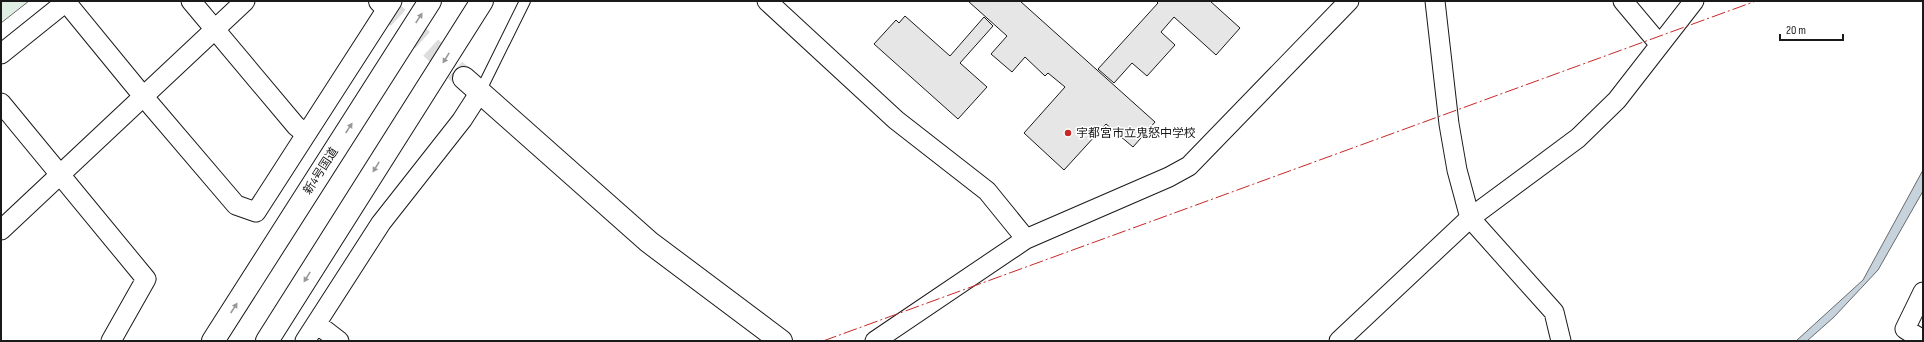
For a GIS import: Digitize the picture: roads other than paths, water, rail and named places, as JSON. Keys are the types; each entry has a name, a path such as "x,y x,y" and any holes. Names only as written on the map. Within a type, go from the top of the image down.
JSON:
{"main road":[{"name":"新4号国道","path":"213,341 430,1"},
{"path":"267,341 482,1"},
{"path":"464,78 649,242 781,341"}],"street":[{"path":"1,54 67,1 143,96 236,205 256,212 306,134 385,2"},
{"path":"191,1 296,126 306,134"},
{"path":"1,230 245,1"},
{"path":"767,1 896,120 987,191 1026,239"},
{"path":"875,341 1026,239 1169,177 1189,166 1349,1"},
{"path":"1435,1 1449,124 1456,170 1470,218 1554,312 1561,341"},
{"path":"1623,1 1660,46"},
{"path":"1339,341 1470,218 1578,138 1617,100 1694,1"},
{"path":"305,341 382,223 462,120 480,92"},
{"path":"1,103 146,279 111,341"},
{"path":"1923,292 1906,329 1923,340"},
{"path":"316,324 339,341"}],"lane":[{"path":"480,92 504,40 525,1"}],"tunnel":[{"path":"382,3 464,78"}],"place":[{"name":"宇都宮市立鬼怒中学校","path":"1068,133"}]}
